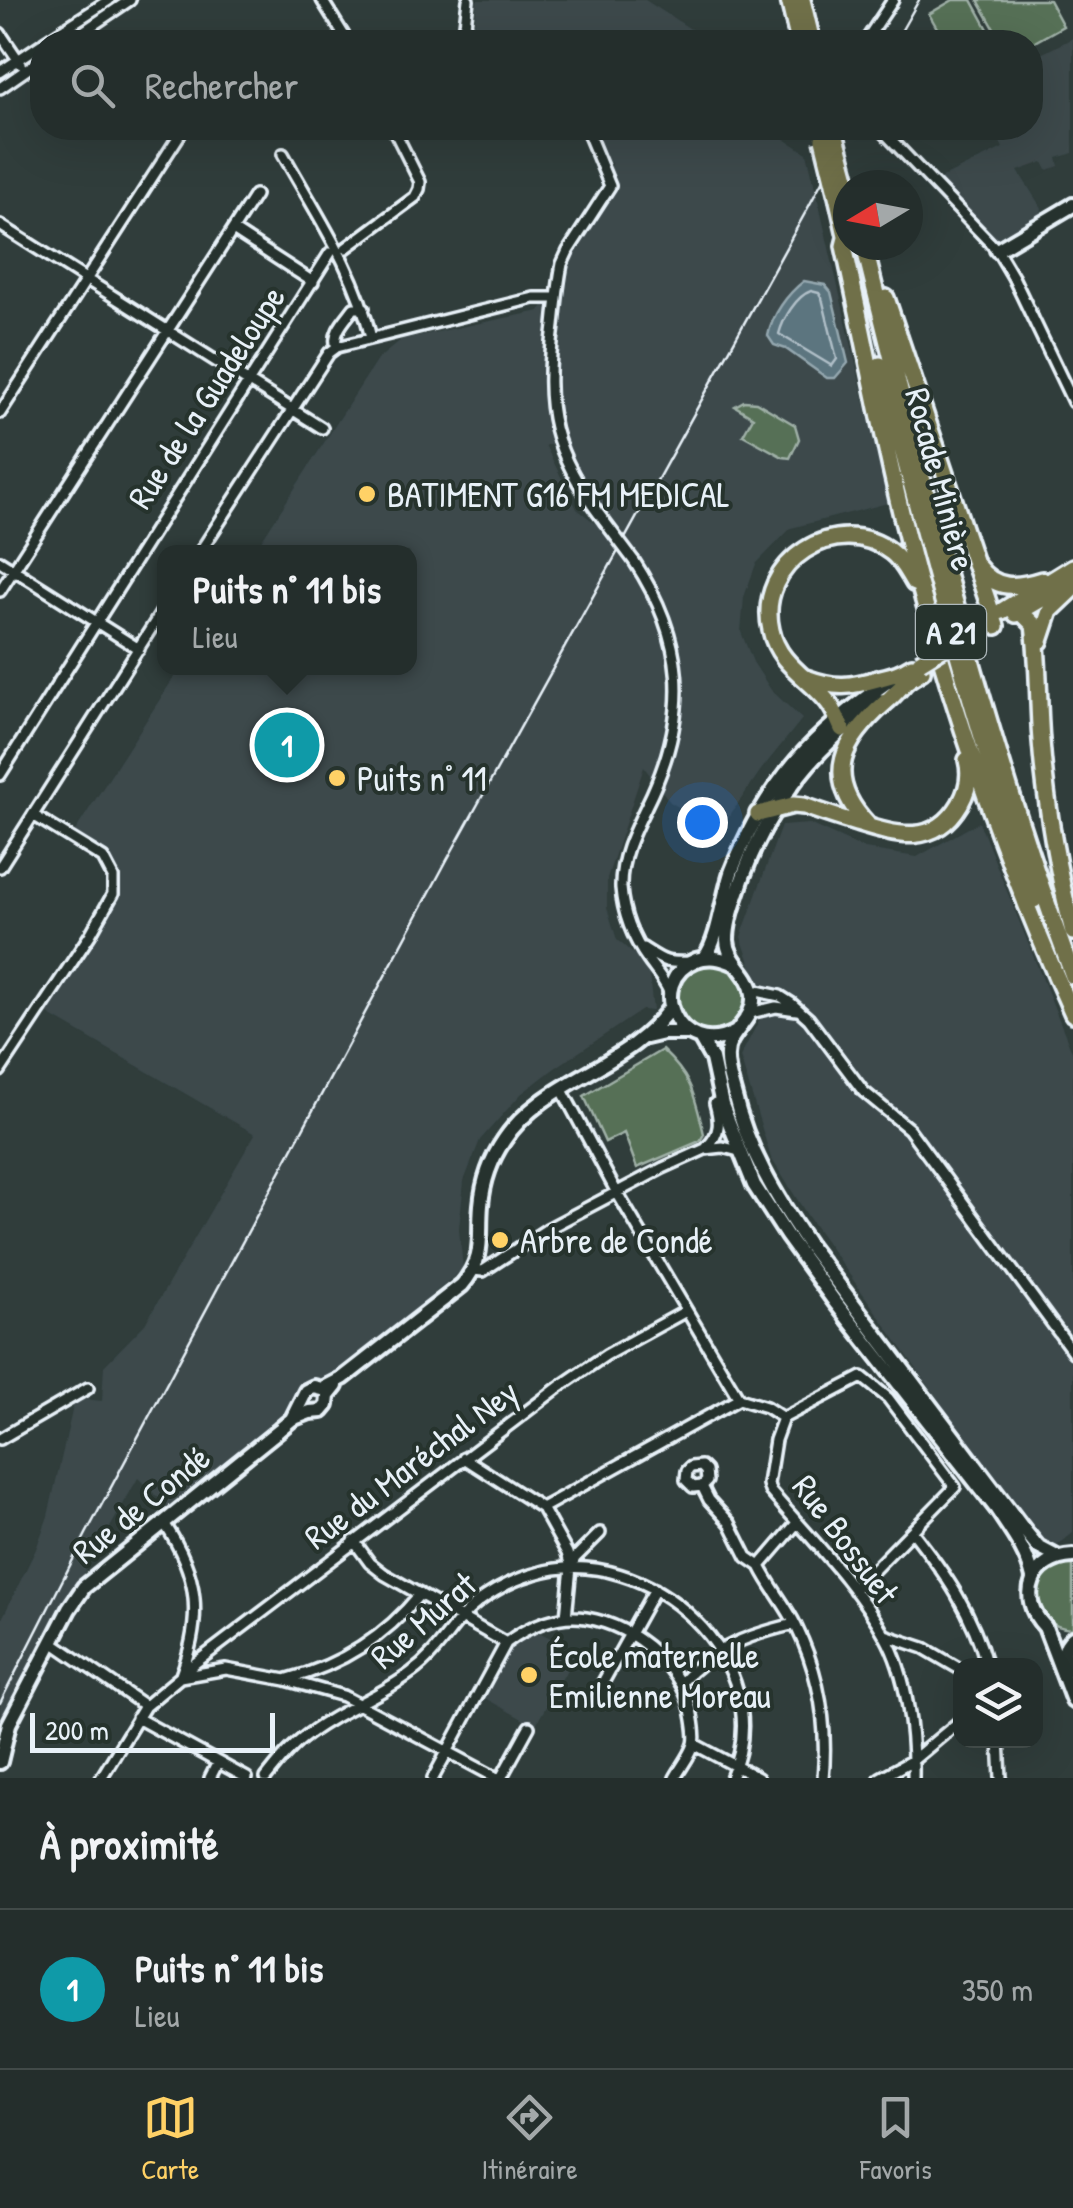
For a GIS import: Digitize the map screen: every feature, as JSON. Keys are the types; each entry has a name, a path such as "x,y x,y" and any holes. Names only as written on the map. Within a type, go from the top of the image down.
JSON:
{"highway":[{"path":"789,0 796,30"},
{"path":"802,0 809,30"},
{"name":"Rocade Minière","path":"829,140 834,170"},
{"name":"Rocade Minière","path":"831,140 843,170"},
{"path":"847,260 924,600 1004,852 1073,1013"},
{"name":"Rocade Minière","path":"853,260 984,746 1073,1013"},
{"name":"Rocade Minière","path":"870,260 966,640 1009,786 1073,976"},
{"path":"871,260 972,556 998,619"},
{"path":"840,724 829,702 784,659 771,632 769,603 782,571 794,556 814,544 843,537 859,538 881,546 901,561 924,600"},
{"path":"972,556 982,573 1001,586 1051,580"},
{"path":"998,619 1073,567"},
{"path":"798,675 841,687 899,680 998,619 1073,581"},
{"path":"1037,650 1050,611 1073,589"},
{"path":"998,619 1034,625 1050,820 1073,932"},
{"path":"870,827 846,795 842,766 845,751 862,724 899,692 899,680"},
{"path":"758,814 804,806 901,836 928,832 948,819 968,786 970,770 964,731"}],"main road":[{"path":"997,250 1073,205"},
{"path":"644,1038 670,1000 679,972 698,960 714,942 729,878 758,814 798,757 899,680"},
{"path":"735,964 727,939 733,906 758,840 805,767 840,724"},
{"path":"698,960 726,960 735,964 752,990 750,1013 726,1054 736,1102 780,1202 1038,1547 1068,1556"},
{"path":"670,1000 674,1016 712,1059 722,1105 754,1185 787,1236 996,1508 1020,1544 1034,1578"},
{"path":"325,1393 462,1285 474,1270 480,1252 481,1203 493,1158 514,1127 536,1106 644,1038 663,1033 712,1040 736,1032"},
{"path":"309,1388 325,1393 328,1405 322,1411 310,1412 304,1407 302,1399 309,1388"},
{"name":"Rue de Condé","path":"292,1418 302,1399"},
{"name":"Rue de Condé","path":"0,1762 9,1724 84,1587 292,1418 310,1412"},
{"path":"1068,1556 1039,1569 1030,1588 1032,1610 1045,1627 1073,1701"},
{"path":"1045,1627 1073,1636"},
{"path":"1073,1636 1064,1654 1073,1687"}],"street":[{"path":"63,30 108,0"},
{"path":"86,30 130,0"},
{"path":"322,0 341,30"},
{"path":"464,30 468,0"},
{"path":"873,30 894,0"},
{"path":"0,33 26,71"},
{"path":"0,72 30,52"},
{"path":"0,88 30,68"},
{"path":"0,414 176,140"},
{"path":"346,248 419,189 420,182 400,140"},
{"path":"591,140 610,186 568,250 560,276 548,376 559,444 580,491 649,584 672,642 678,698 672,740 628,847 622,872 623,906 631,930 670,1000"},
{"path":"892,140 997,250 1073,402"},
{"path":"283,154 336,248 364,308 371,338"},
{"path":"0,591 255,194"},
{"path":"0,226 322,428"},
{"path":"233,230 313,282"},
{"name":"Rue de la Guadeloupe","path":"0,775 330,253"},
{"path":"205,545 329,352 534,298 558,298"},
{"path":"337,347 336,333 345,320 354,308 364,308"},
{"path":"1060,376 1073,369"},
{"path":"0,561 139,648"},
{"path":"0,866 157,619"},
{"path":"0,1071 113,894 113,877 103,858 33,815"},
{"path":"641,946 662,961 698,960"},
{"path":"752,990 780,996 799,1011 819,1031 863,1091 909,1129 1073,1352"},
{"path":"750,1013 776,1008 799,1011"},
{"path":"705,1149 720,1128 714,1097 716,1078"},
{"path":"562,1088 616,1191 738,1399 766,1407 783,1418 862,1377 888,1398 955,1487 854,1590"},
{"path":"474,1270 483,1271 616,1191 705,1149 723,1146 739,1151"},
{"name":"Rue du Maréchal Ney","path":"145,1706 354,1541 606,1354 686,1311"},
{"path":"0,1439 88,1388"},
{"path":"542,1508 738,1399"},
{"name":"Rue Bossuet","path":"783,1418 775,1440 770,1491 854,1590 884,1635 903,1686 910,1722 912,1778"},
{"path":"464,1458 542,1508 567,1552 571,1567"},
{"path":"702,1486 730,1523 747,1557 760,1566 795,1624 822,1704 826,1750 823,1778"},
{"path":"164,1523 188,1564 195,1601 191,1644 180,1678 226,1669 343,1696 499,1778 528,1727"},
{"path":"760,1566 797,1523"},
{"path":"912,1530 959,1596 984,1658"},
{"path":"566,1617 571,1567 600,1533"},
{"path":"354,1541 384,1574 506,1643"},
{"name":"Rue Murat","path":"266,1778 302,1739 418,1667 480,1602 512,1582 571,1567 614,1572 654,1589 704,1627 720,1649 739,1705 741,1726 736,1766 730,1778"},
{"path":"602,1684 654,1589"},
{"path":"286,1680 348,1657 389,1628 420,1594"},
{"path":"433,1778 506,1643 519,1633 566,1617 586,1618 631,1634 660,1658 680,1683 692,1714 694,1744 675,1778"},
{"path":"680,1683 720,1649 795,1624"},
{"path":"884,1635 924,1648 953,1665"},
{"path":"52,1642 145,1706 101,1778"},
{"path":"138,1718 247,1778"},
{"path":"880,1778 913,1760 953,1726"},
{"path":"694,1744 758,1778"},
{"path":"999,1748 1001,1777"},
{"path":"210,1778 218,1762"}],"shaded area":[{"path":"477,0 645,0 692,30 474,30"},
{"path":"1073,38 1073,153 1057,158 1059,166 1047,170 1043,162 1018,171 1042,209 1040,216 994,241 937,180 1003,148 999,140 1043,140 1043,53"},
{"path":"586,140 786,140 807,153 888,503 791,528 756,564 744,597 741,632 753,662 771,690 802,719 719,831 670,802 644,767 607,878 607,908 617,940 648,966 653,1011 642,1010 555,1068 521,1094 480,1140 464,1181 459,1229 463,1269 171,1510 138,1478 0,1722 0,1623 48,1516 75,1398 102,1401 104,1366 145,1324 255,1134 41,1010 113,894 113,877 103,858 70,839 175,675 417,675 417,545 258,545 377,360 402,339 540,311 612,164","holes":["545,445 559,445 609,534 577,509"]},
{"path":"979,822 1073,1054 1073,1533 1048,1553 809,1218 771,1158 740,1057 766,1007 741,937 781,826 809,824 865,849 917,857"},
{"name":"École maternelle Emilienne Moreau","path":"537,1631 577,1652 535,1726 483,1697 508,1649"}],"green space":[{"path":"953,0 972,0 988,30 938,30 929,14"},
{"path":"978,0 1049,0 1063,26 1043,37 1043,30 995,30"},
{"path":"744,401 756,402 795,425 799,439 790,458 743,435 753,417 735,406"},
{"path":"712,963 737,973 747,998 737,1023 712,1033 687,1023 677,998 687,973"},
{"path":"662,1050 691,1088 704,1134 700,1141 637,1168 624,1133 605,1142 584,1096"},
{"path":"1073,1563 1073,1629 1057,1626 1045,1618 1036,1596 1045,1574 1057,1566"}],"water":[{"path":"804,281 825,285 831,292 848,363 835,378 827,378 774,345 768,336 781,306"}],"railway":[{"path":"902,30 919,0"},
{"path":"0,1703 86,1534 447,860 844,140"}],"place":[{"name":"BATIMENT G16 FM MEDICAL","path":"367,494"},
{"name":"Puits n° 11 bis","path":"287,745"},
{"name":"Puits n° 11","path":"337,778"},
{"name":"Arbre de Condé","path":"500,1240"},
{"name":"École maternelle Emilienne Moreau","path":"529,1675"}]}
